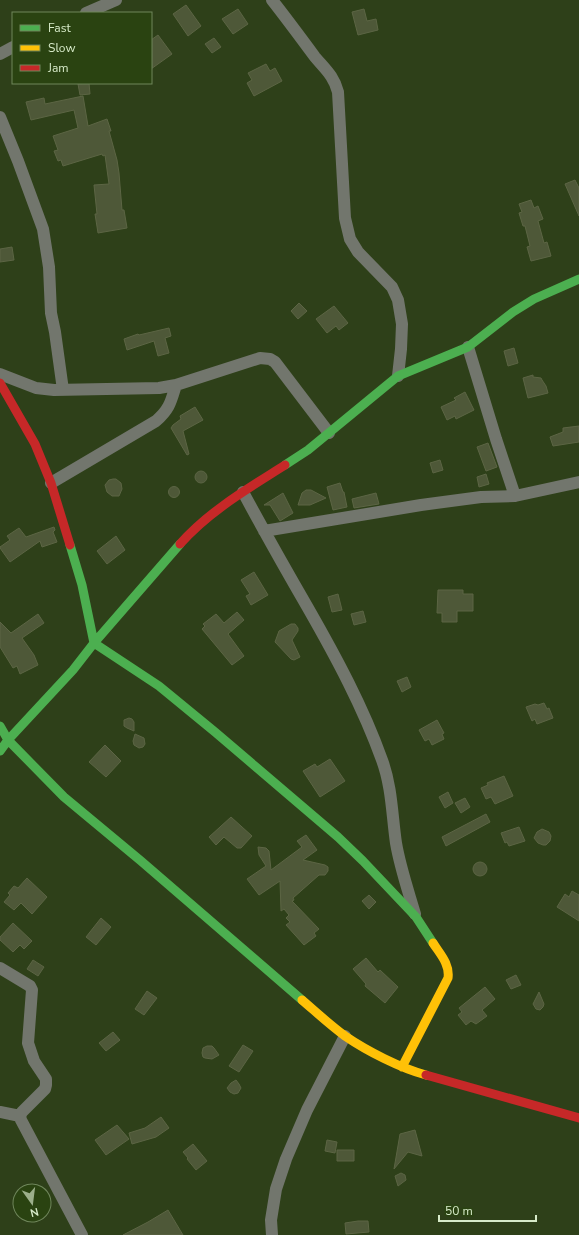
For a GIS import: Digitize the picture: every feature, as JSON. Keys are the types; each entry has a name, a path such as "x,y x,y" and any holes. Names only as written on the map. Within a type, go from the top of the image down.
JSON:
{"street":[{"path":"88,12 116,0"},
{"path":"272,0 319,62 332,76 336,84 338,92 345,218 350,239 358,252 392,287 398,300 402,324 398,376"},
{"path":"0,54 12,48"},
{"path":"0,117 43,229 49,267 51,313 63,390"},
{"path":"0,751 8,740 72,670 186,537 214,512 308,450 398,376 432,361 468,348 513,312 534,299 579,279"},
{"path":"468,348 515,496"},
{"path":"0,374 36,388 63,390 144,389 160,388 176,384 260,358 270,359 276,362 329,433"},
{"path":"0,383 35,444 51,483 82,584 94,643 159,686 216,732 338,837 416,917 446,963 449,971 448,978 402,1067"},
{"path":"51,483 156,421 168,408 176,384"},
{"path":"264,531 422,505 481,497 515,496 579,482"},
{"path":"243,492 337,659 356,698 382,760 391,799 396,843 401,868 416,917"},
{"path":"0,726 8,740 64,797 345,1036 377,1055 418,1073 579,1118"},
{"path":"0,968 30,986 32,990 28,1043 34,1061 46,1079 45,1089 22,1112 20,1116"},
{"path":"272,1235 270,1220 276,1189 286,1159 307,1110 345,1036"},
{"path":"0,1112 20,1116"},
{"path":"20,1116 82,1235"}],"building":[{"path":"186,5 201,26 188,36 173,14"},
{"path":"238,9 248,24 233,34 222,19"},
{"path":"364,9 367,21 376,19 378,30 358,35 352,12"},
{"path":"158,35 172,54 152,68 152,39"},
{"path":"214,38 221,47 212,53 205,44"},
{"path":"266,64 270,71 275,68 282,81 254,96 247,83 252,80 248,73"},
{"path":"78,84 89,84 90,94 80,95"},
{"path":"83,96 88,126 107,119 111,131 109,131 119,173 122,210 124,210 127,228 98,233 95,214 97,214 94,185 109,184 105,155 103,156 102,154 63,166 61,160 58,161 54,151 58,150 53,136 78,128 74,110 31,120 26,102 44,98 45,104"},
{"path":"575,180 579,188 579,216 565,184"},
{"path":"531,200 534,208 538,206 543,219 538,221 544,243 547,242 551,256 531,261 527,247 530,246 525,226 523,226 519,213 522,212 519,204"},
{"path":"12,247 14,260 0,262 0,249"},
{"path":"299,303 307,311 298,319 291,311"},
{"path":"334,306 348,323 339,330 336,326 327,333 316,319"},
{"path":"169,328 171,336 165,338 169,353 158,356 154,341 127,350 124,339 138,334"},
{"path":"514,348 518,363 508,366 504,351"},
{"path":"533,375 533,377 541,378 548,393 528,398 523,378"},
{"path":"465,392 474,410 456,419 455,416 447,420 441,407 456,400 454,398"},
{"path":"195,407 203,420 183,431 189,454 187,455 171,428 181,419 180,416"},
{"path":"579,426 579,442 553,446 550,437 563,432 563,428"},
{"path":"488,443 497,467 486,471 477,447"},
{"path":"440,460 443,470 433,473 430,463"},
{"path":"199,471 203,471 207,477 203,483 199,483 195,479 195,475"},
{"path":"486,474 489,484 479,487 477,477"},
{"path":"116,479 121,483 122,489 119,496 112,496 107,492 105,485 109,480"},
{"path":"340,483 344,492 347,507 333,510 327,487"},
{"path":"174,486 178,488 180,492 178,496 174,498 170,496 168,492 170,488"},
{"path":"306,490 311,490 326,498 310,505 298,505 302,493"},
{"path":"283,493 293,513 280,521 270,505 264,505"},
{"path":"376,493 379,504 354,508 352,499"},
{"path":"54,527 55,530 53,532 57,542 42,547 40,541 10,562 0,548 10,540 7,536 19,528 26,537"},
{"path":"116,536 125,550 107,564 97,551"},
{"path":"254,572 268,595 251,605 246,596 250,594 241,580"},
{"path":"438,590 463,590 463,594 473,594 473,611 457,611 457,622 442,622 442,613 437,613"},
{"path":"338,594 342,610 332,612 328,597"},
{"path":"363,611 366,622 354,625 351,614"},
{"path":"237,612 244,620 228,634 244,656 232,665 202,629 205,626 203,624 216,614 224,623"},
{"path":"38,614 44,623 22,638 34,655 38,665 20,674 17,666 13,668 0,647 0,622 11,633"},
{"path":"291,624 295,624 298,628 298,631 292,640 300,657 294,660 291,659 275,642 279,631"},
{"path":"407,677 411,687 402,692 397,681"},
{"path":"544,703 547,709 549,708 553,718 537,724 535,719 532,721 526,707"},
{"path":"129,718 134,722 134,731 124,726 124,720"},
{"path":"437,720 444,733 442,734 444,739 432,745 429,739 425,741 419,730"},
{"path":"135,734 144,738 145,744 143,747 139,748 134,745 133,741"},
{"path":"105,745 121,761 106,777 89,762"},
{"path":"330,759 345,781 320,797 303,771 315,764 317,767"},
{"path":"504,776 513,796 495,804 491,797 486,799 481,788 488,785 487,783"},
{"path":"448,792 453,803 445,808 439,797"},
{"path":"465,798 470,807 461,813 455,803"},
{"path":"486,814 490,822 446,846 442,837"},
{"path":"231,817 252,836 241,848 237,848 224,837 216,845 209,837"},
{"path":"519,827 525,841 509,846 507,842 505,843 501,833"},
{"path":"542,829 549,832 551,836 550,841 546,845 538,843 534,838 537,832"},
{"path":"306,835 317,850 303,860 325,865 328,867 328,871 325,875 319,875 293,898 294,900 292,901 319,929 314,933 316,936 304,945 286,925 290,922 286,918 289,915 284,909 281,911 280,881 259,895 247,879 266,866 259,855 258,847 266,848 269,851 271,870 302,847 297,841"},
{"path":"480,862 485,864 487,869 485,874 480,876 475,874 473,869 475,864"},
{"path":"27,878 47,897 32,914 21,903 14,910 4,902 10,895 8,893 14,886 18,888"},
{"path":"572,891 579,895 579,921 557,907 565,894 569,897"},
{"path":"369,895 376,902 369,909 362,901"},
{"path":"101,918 111,927 96,945 86,937"},
{"path":"13,923 32,941 24,949 20,945 13,952 0,940 0,937"},
{"path":"366,958 378,972 380,970 398,987 385,1003 365,986 366,984 353,969"},
{"path":"33,960 44,967 38,976 27,969"},
{"path":"516,975 521,985 511,989 506,980"},
{"path":"485,987 495,999 482,1010 487,1016 476,1024 471,1021 466,1025 458,1015 462,1012 459,1008"},
{"path":"147,991 157,998 144,1015 135,1009"},
{"path":"539,992 544,1004 540,1010 536,1009 533,1004"},
{"path":"113,1032 120,1040 106,1051 99,1043"},
{"path":"243,1045 253,1051 239,1072 229,1066"},
{"path":"212,1046 219,1055 212,1059 203,1057 203,1048"},
{"path":"236,1080 241,1088 238,1093 234,1094 227,1088"},
{"path":"161,1117 169,1128 156,1137 132,1144 129,1133 145,1128"},
{"path":"117,1125 129,1139 106,1155 95,1140"},
{"path":"415,1130 422,1156 408,1152 394,1169 400,1134"},
{"path":"327,1140 337,1142 335,1153 325,1151"},
{"path":"193,1144 207,1161 196,1170 183,1152"},
{"path":"337,1150 354,1150 354,1161 337,1161"},
{"path":"401,1173 405,1175 406,1180 398,1186 395,1176"},
{"path":"168,1210 183,1235 123,1235 148,1222"},
{"path":"368,1221 369,1232 346,1234 345,1223"}],"traffic: fast":[{"path":"285,465 308,450 398,376 468,347 513,312 534,299 579,279"},
{"path":"0,751 8,740 73,670 94,643 180,544"},
{"path":"70,545 82,585 94,643 159,686 338,837 416,917 433,943"},
{"path":"0,726 8,740 64,797 141,861 302,1000"}],"traffic: slow":[{"path":"402,1067 448,978 446,964 433,943"},
{"path":"302,1000 354,1042 395,1064 426,1075"}],"traffic: jam":[{"path":"0,383 35,444 51,483 70,545"},
{"path":"180,544 191,532 216,511 285,465"},
{"path":"426,1075 579,1118"}]}
